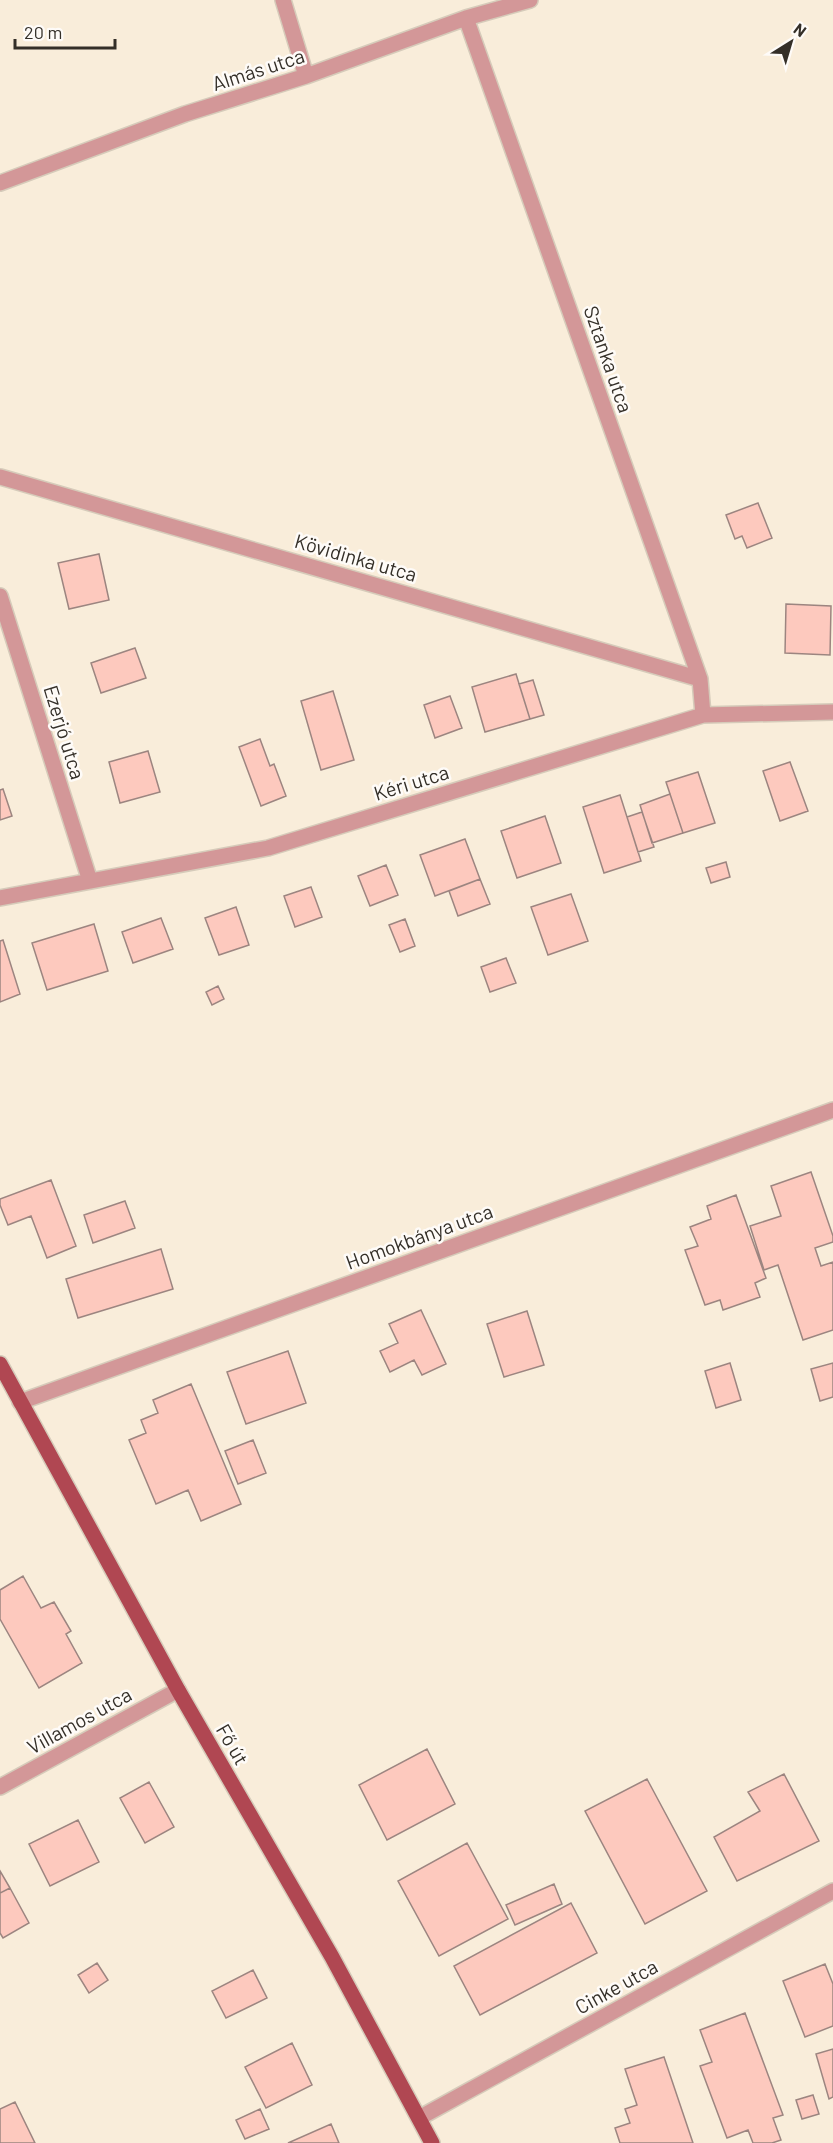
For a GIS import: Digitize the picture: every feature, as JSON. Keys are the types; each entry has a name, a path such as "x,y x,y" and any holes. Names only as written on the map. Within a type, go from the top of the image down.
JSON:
{"main road":[{"name":"Fő út","path":"0,1364 178,1690 332,1957 432,2143"}],"street":[{"path":"283,0 306,76"},
{"name":"Almás utca","path":"0,183 185,114 306,76 466,18 530,0"},
{"name":"Sztanka utca","path":"466,18 700,679 703,715"},
{"name":"Kövidinka utca","path":"0,477 700,679"},
{"name":"Ezerjó utca","path":"0,596 90,881"},
{"name":"Kéri utca","path":"0,898 268,848 703,715 833,712"},
{"name":"Homokbánya utca","path":"20,1402 833,1110"},
{"name":"Villamos utca","path":"0,1787 178,1690"},
{"name":"Cinke utca","path":"418,2118 833,1891"}],"building":[{"path":"758,503 772,538 747,548 742,536 735,539 726,515"},
{"path":"99,554 109,600 69,609 58,563"},
{"path":"786,604 831,606 830,655 785,653"},
{"path":"135,648 146,678 101,693 91,663"},
{"path":"516,674 530,719 485,732 472,687"},
{"path":"533,680 544,715 530,719 519,684"},
{"path":"333,691 354,760 321,770 301,701"},
{"path":"450,696 462,728 435,738 424,705"},
{"path":"260,739 270,766 274,764 286,796 261,806 239,747"},
{"path":"148,751 160,792 120,803 109,762"},
{"path":"790,762 808,811 780,821 763,771"},
{"path":"698,772 715,823 683,833 666,782"},
{"path":"3,789 12,816 0,820 0,790"},
{"path":"670,794 683,833 652,843 640,805"},
{"path":"620,795 641,861 604,873 583,807"},
{"path":"642,812 654,847 638,852 627,817"},
{"path":"545,816 561,863 517,878 501,831"},
{"path":"465,839 480,879 435,896 420,855"},
{"path":"726,862 730,877 711,883 706,868"},
{"path":"386,865 398,895 370,906 358,876"},
{"path":"480,879 490,904 458,916 449,891"},
{"path":"311,887 322,917 295,927 284,896"},
{"path":"571,894 588,941 548,955 531,907"},
{"path":"236,907 249,945 219,955 205,918"},
{"path":"161,918 173,949 133,963 122,932"},
{"path":"405,919 415,946 400,952 389,925"},
{"path":"94,924 108,971 47,990 32,943"},
{"path":"3,940 20,994 0,1002 0,941"},
{"path":"506,958 516,983 490,992 481,967"},
{"path":"218,986 224,999 212,1005 206,992"},
{"path":"811,1172 833,1236 833,1242 815,1248 821,1266 833,1262 833,1330 803,1340 778,1265 764,1270 750,1226 781,1216 771,1186"},
{"path":"51,1180 76,1246 47,1258 31,1216 8,1225 0,1199"},
{"path":"736,1195 766,1278 755,1283 760,1297 723,1310 720,1300 705,1305 685,1250 698,1246 690,1227 711,1219 707,1206"},
{"path":"125,1201 135,1228 93,1243 84,1215"},
{"path":"161,1249 173,1289 78,1318 66,1279"},
{"path":"421,1310 446,1364 422,1375 414,1360 390,1372 380,1351 398,1343 389,1324"},
{"path":"527,1311 544,1365 504,1377 487,1324"},
{"path":"288,1351 306,1403 246,1424 227,1372"},
{"path":"730,1363 741,1400 716,1408 705,1371"},
{"path":"833,1363 833,1397 820,1401 811,1369"},
{"path":"191,1384 241,1504 201,1521 188,1490 156,1504 129,1440 146,1433 141,1420 158,1413 153,1400"},
{"path":"253,1440 266,1473 238,1484 225,1451"},
{"path":"23,1576 41,1608 54,1602 71,1631 66,1634 82,1663 39,1688 0,1619 0,1590"},
{"path":"427,1749 455,1804 387,1840 359,1785"},
{"path":"784,1774 819,1841 737,1881 714,1837 760,1811 748,1792"},
{"path":"647,1779 707,1891 645,1924 585,1811"},
{"path":"149,1782 174,1827 145,1843 120,1798"},
{"path":"78,1820 99,1862 50,1886 29,1844"},
{"path":"467,1843 508,1919 439,1956 398,1881"},
{"path":"0,1871 10,1888 0,1893"},
{"path":"554,1884 562,1904 515,1925 506,1905"},
{"path":"10,1888 29,1923 3,1938 0,1933 0,1893"},
{"path":"571,1903 597,1953 480,2015 454,1966"},
{"path":"97,1963 108,1980 89,1993 78,1975"},
{"path":"825,1964 833,1984 833,2026 805,2037 783,1981"},
{"path":"253,1970 267,1998 226,2018 212,1991"},
{"path":"745,2013 783,2115 773,2118 781,2140 772,2143 753,2143 748,2130 727,2138 700,2066 712,2062 700,2030"},
{"path":"292,2043 312,2085 266,2108 245,2067"},
{"path":"833,2049 833,2097 829,2099 816,2054"},
{"path":"664,2057 693,2143 620,2143 615,2128 630,2123 625,2109 637,2105 625,2069"},
{"path":"813,2095 819,2114 802,2119 796,2100"},
{"path":"15,2102 35,2143 0,2143 0,2109"},
{"path":"260,2109 269,2129 245,2139 236,2120"},
{"path":"331,2124 339,2143 288,2143"}]}
